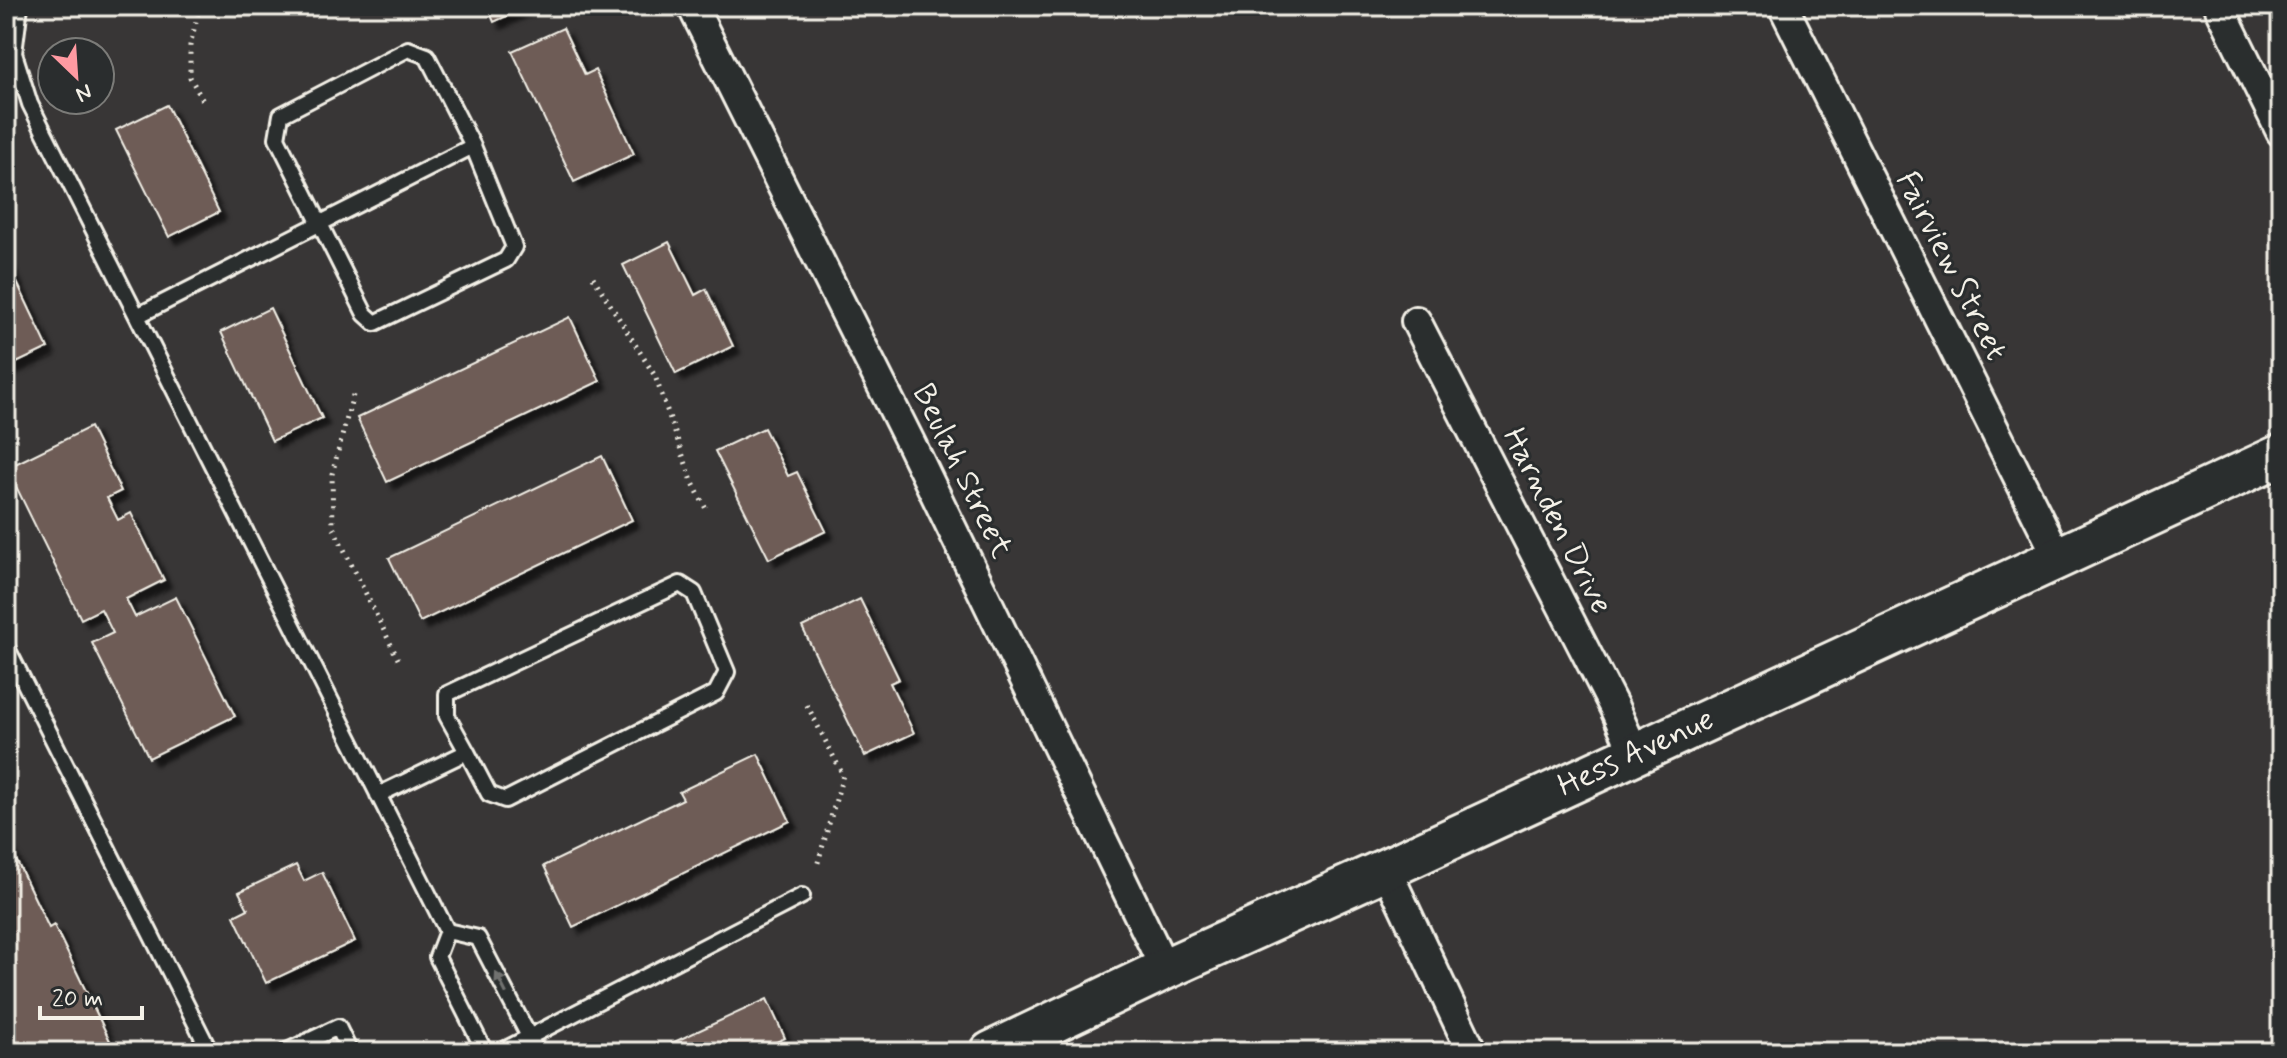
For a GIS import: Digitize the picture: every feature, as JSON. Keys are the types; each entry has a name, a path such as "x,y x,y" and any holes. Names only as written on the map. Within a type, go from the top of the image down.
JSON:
{"street":[{"name":"Beulah Street","path":"692,6 918,458 1165,969"},
{"name":"Fairview Street","path":"1783,6 2058,557"},
{"path":"2219,6 2281,132"},
{"name":"Harnden Drive","path":"1416,321 1614,707 1635,754"},
{"name":"Hess Avenue","path":"991,1052 2281,455"},
{"path":"1386,869 1472,1052"}],"lane":[{"path":"20,6 14,53 30,104 447,931 437,957 485,1052"},
{"path":"408,49 427,56 473,146 514,247 506,260 375,323 365,314 319,224 277,138 281,115 408,49"},
{"path":"137,316 473,146"},
{"path":"680,584 694,593 727,672 716,693 505,800 489,794 467,752 447,716 447,694 680,584"},
{"path":"6,646 210,1052"},
{"path":"378,795 467,752"},
{"path":"500,1052 802,896"},
{"path":"447,931 478,938 537,1052"},
{"path":"285,1052 338,1027 350,1052"}],"path":[{"path":"200,6 190,45 190,77 203,101"},
{"path":"593,277 655,376 692,481 706,509"},
{"path":"353,395 332,474 333,527 400,663"},
{"path":"807,705 843,775 817,866"}],"building":[{"path":"487,6 528,6 494,22"},
{"path":"563,28 585,75 595,70 634,154 574,182 512,51"},
{"path":"167,105 219,212 169,237 116,130"},
{"path":"669,242 695,295 706,289 733,346 676,374 623,265"},
{"path":"6,259 48,348 6,368"},
{"path":"270,308 322,418 272,441 221,332"},
{"path":"570,317 600,381 387,482 357,418"},
{"path":"90,427 121,491 107,498 118,520 131,513 164,580 126,599 135,617 176,597 235,716 149,758 92,643 113,633 101,609 81,619 7,468"},
{"path":"764,428 788,476 797,472 826,531 769,559 715,451"},
{"path":"602,456 632,520 420,622 389,558"},
{"path":"860,599 899,679 890,683 914,733 865,756 802,627"},
{"path":"758,754 790,821 573,927 544,866 683,799 679,792"},
{"path":"6,839 49,928 54,925 112,1045 97,1052 7,1052"},
{"path":"296,865 304,881 322,872 355,941 266,983 234,916 248,909 239,892"},
{"path":"767,999 785,1038 755,1052 661,1052 659,1049"}]}
